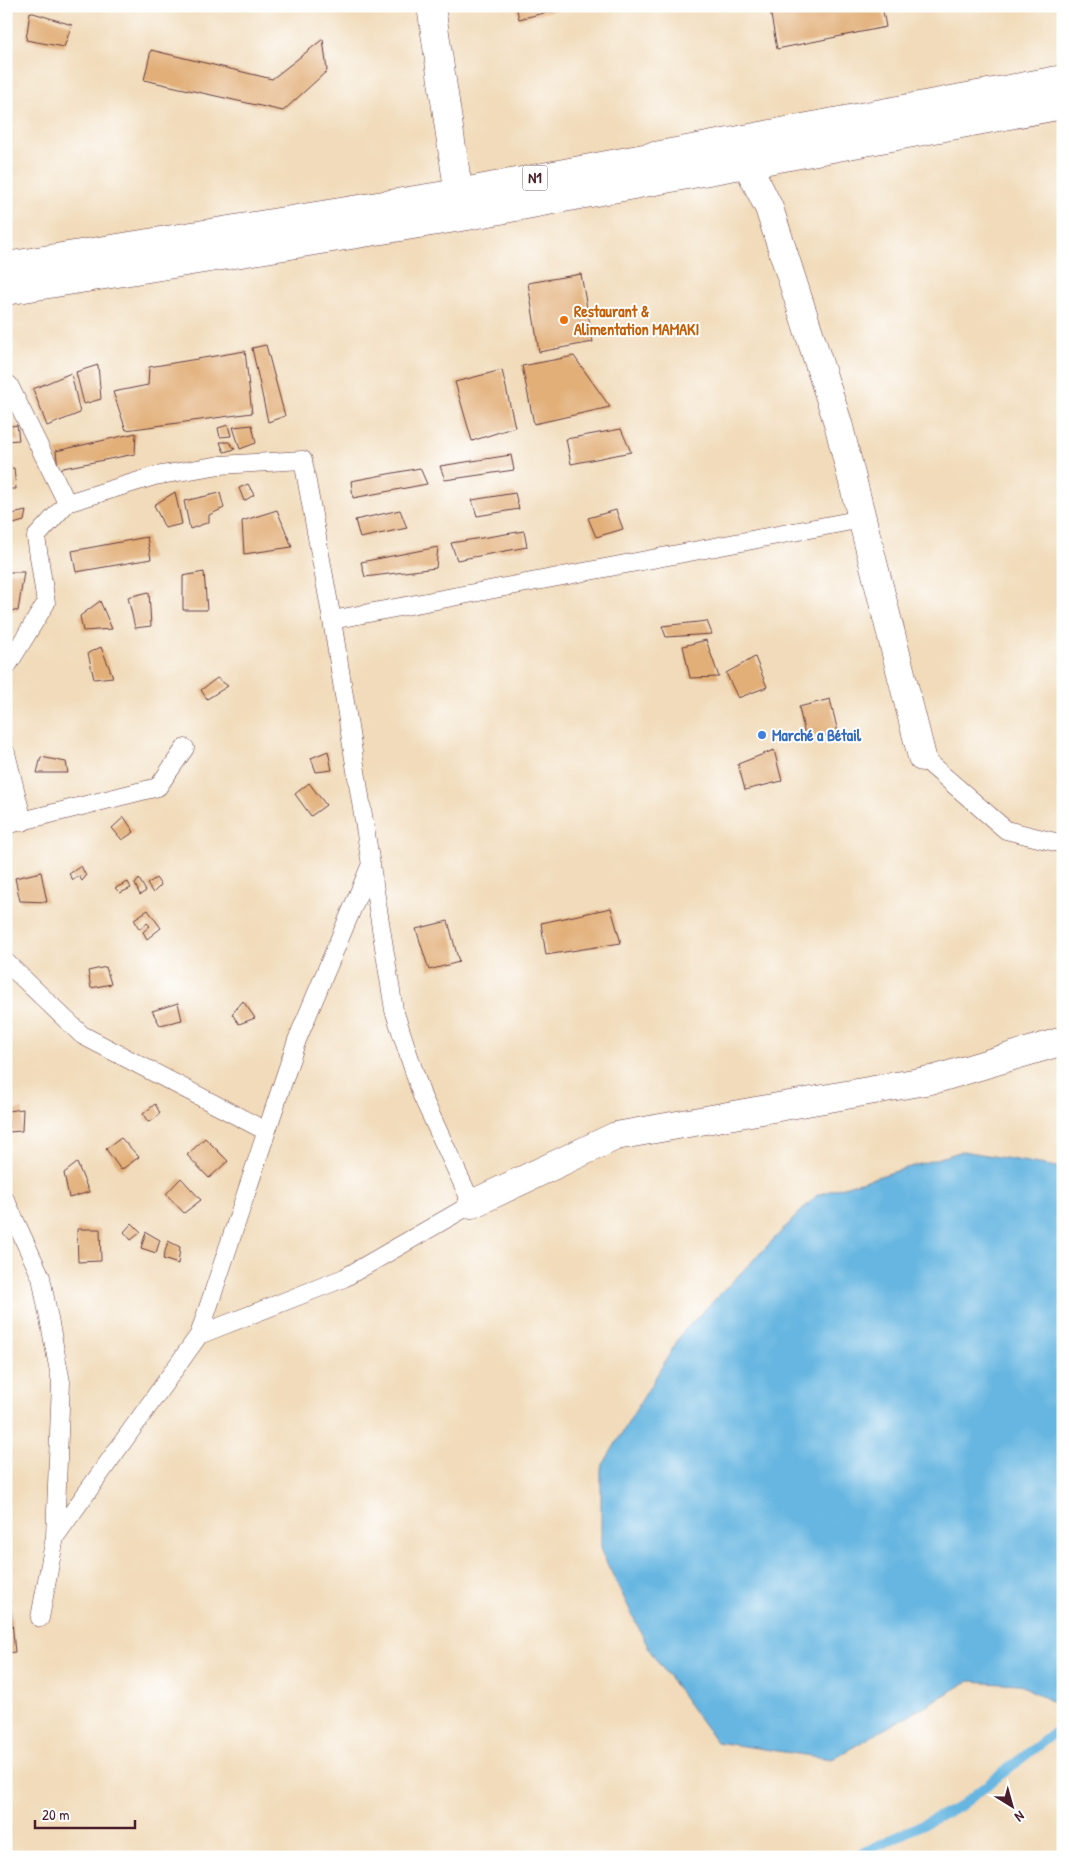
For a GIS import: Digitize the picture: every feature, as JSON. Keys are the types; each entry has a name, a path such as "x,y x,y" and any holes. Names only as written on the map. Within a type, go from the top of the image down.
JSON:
{"main road":[{"path":"431,6 460,205"},
{"name":"N1","path":"744,152 1063,79"},
{"name":"N1","path":"6,291 744,152 1063,105"},
{"path":"744,152 769,208 838,423 922,758"},
{"name":"N1","path":"6,266 460,205"},
{"path":"472,1204 616,1136 936,1079 1063,1041"}],"lane":[{"path":"6,383 9,384 67,503"},
{"path":"6,668 46,603 36,537 67,503 155,476 220,465 303,460 332,620 394,1010 422,1096 472,1204 344,1278 199,1335"},
{"path":"332,620 862,519"},
{"path":"6,753 14,823 158,787 185,748"},
{"path":"922,758 1006,830 1063,844"},
{"path":"55,1537 199,1335 297,1040 371,864"},
{"path":"6,962 82,1035 266,1131"},
{"path":"6,1201 41,1277 61,1382 55,1537 40,1618"}],"water":[{"path":"963,1151 1063,1168 1063,1708 1019,1684 969,1681 832,1759 716,1742 650,1651 601,1551 601,1468 682,1333 817,1195"}],"building":[{"path":"516,6 569,6 569,7 519,19"},
{"path":"788,6 882,6 886,27 777,49 770,10"},
{"path":"30,12 72,25 64,47 26,40"},
{"path":"323,39 327,71 283,111 144,80 151,50 272,79"},
{"path":"581,274 593,342 539,352 528,283"},
{"path":"266,345 285,416 268,422 252,348"},
{"path":"245,351 252,413 126,430 113,392 148,385 149,367"},
{"path":"574,356 610,407 534,424 522,366"},
{"path":"98,365 101,399 84,404 76,372"},
{"path":"502,370 515,427 472,441 455,382"},
{"path":"71,373 80,413 47,426 33,389"},
{"path":"17,425 19,440 6,441 6,427"},
{"path":"228,425 231,436 220,437 218,428"},
{"path":"252,425 256,443 240,449 233,427"},
{"path":"621,429 631,452 571,464 566,439"},
{"path":"136,433 135,454 58,469 56,451"},
{"path":"220,442 229,442 235,449 224,452"},
{"path":"511,455 514,470 445,480 440,466"},
{"path":"14,468 16,489 6,489 6,469"},
{"path":"420,468 427,484 353,498 351,481"},
{"path":"248,484 254,495 244,501 239,488"},
{"path":"175,492 182,524 165,528 154,505"},
{"path":"220,493 224,508 209,515 209,522 190,529 184,501"},
{"path":"515,493 519,509 477,516 472,500"},
{"path":"6,499 12,514 26,511 24,521 6,526"},
{"path":"277,510 292,547 244,554 242,521"},
{"path":"400,510 407,528 360,538 355,520"},
{"path":"616,510 623,529 596,537 588,518"},
{"path":"524,531 527,547 457,560 451,543"},
{"path":"147,537 151,559 76,572 72,551"},
{"path":"438,547 436,568 365,577 361,562"},
{"path":"6,572 24,572 18,611 6,610"},
{"path":"204,572 207,610 183,610 183,576"},
{"path":"149,592 151,626 135,628 128,597"},
{"path":"100,601 112,629 83,631 80,616"},
{"path":"707,621 712,634 666,637 662,626"},
{"path":"706,640 719,677 690,678 683,646"},
{"path":"101,647 113,677 94,679 88,653"},
{"path":"755,657 767,687 738,698 726,673"},
{"path":"217,678 228,686 207,699 201,690"},
{"path":"830,699 838,732 806,740 799,707"},
{"path":"774,750 782,781 745,790 738,764"},
{"path":"328,751 332,770 316,772 311,758"},
{"path":"41,757 66,762 68,773 37,773"},
{"path":"309,783 326,805 311,816 295,794"},
{"path":"124,817 134,832 122,840 112,828"},
{"path":"81,866 86,876 82,881 79,876 73,880 69,874"},
{"path":"41,872 47,902 20,901 15,878"},
{"path":"156,878 161,885 153,893 147,884"},
{"path":"139,879 146,891 140,895 135,884"},
{"path":"128,882 131,888 120,893 115,888"},
{"path":"611,908 621,943 546,955 541,923"},
{"path":"148,910 161,928 147,939 143,932 150,926 147,923 139,929 134,919"},
{"path":"448,921 459,962 429,970 416,929"},
{"path":"106,967 111,984 91,988 88,971"},
{"path":"243,1001 255,1018 239,1024 232,1014"},
{"path":"178,1003 182,1020 160,1025 152,1011"},
{"path":"155,1104 160,1113 155,1119 148,1122 143,1114"},
{"path":"23,1109 22,1131 9,1132 7,1111"},
{"path":"121,1138 139,1157 121,1170 106,1149"},
{"path":"205,1138 228,1161 209,1178 187,1155"},
{"path":"77,1163 89,1192 69,1198 64,1173"},
{"path":"181,1178 201,1200 184,1213 166,1194"},
{"path":"132,1223 141,1232 131,1240 124,1232"},
{"path":"77,1229 100,1229 101,1261 78,1262"},
{"path":"146,1232 160,1240 156,1253 141,1248"},
{"path":"168,1241 180,1247 178,1264 163,1259"},
{"path":"6,1582 8,1582 15,1652 6,1653"}],"waterway":[{"path":"854,1857 959,1807 1063,1726"}],"place":[{"name":"Restaurant & Alimentation MAMAKI","path":"564,320"},
{"name":"Marché a Bétail","path":"762,735"}]}
